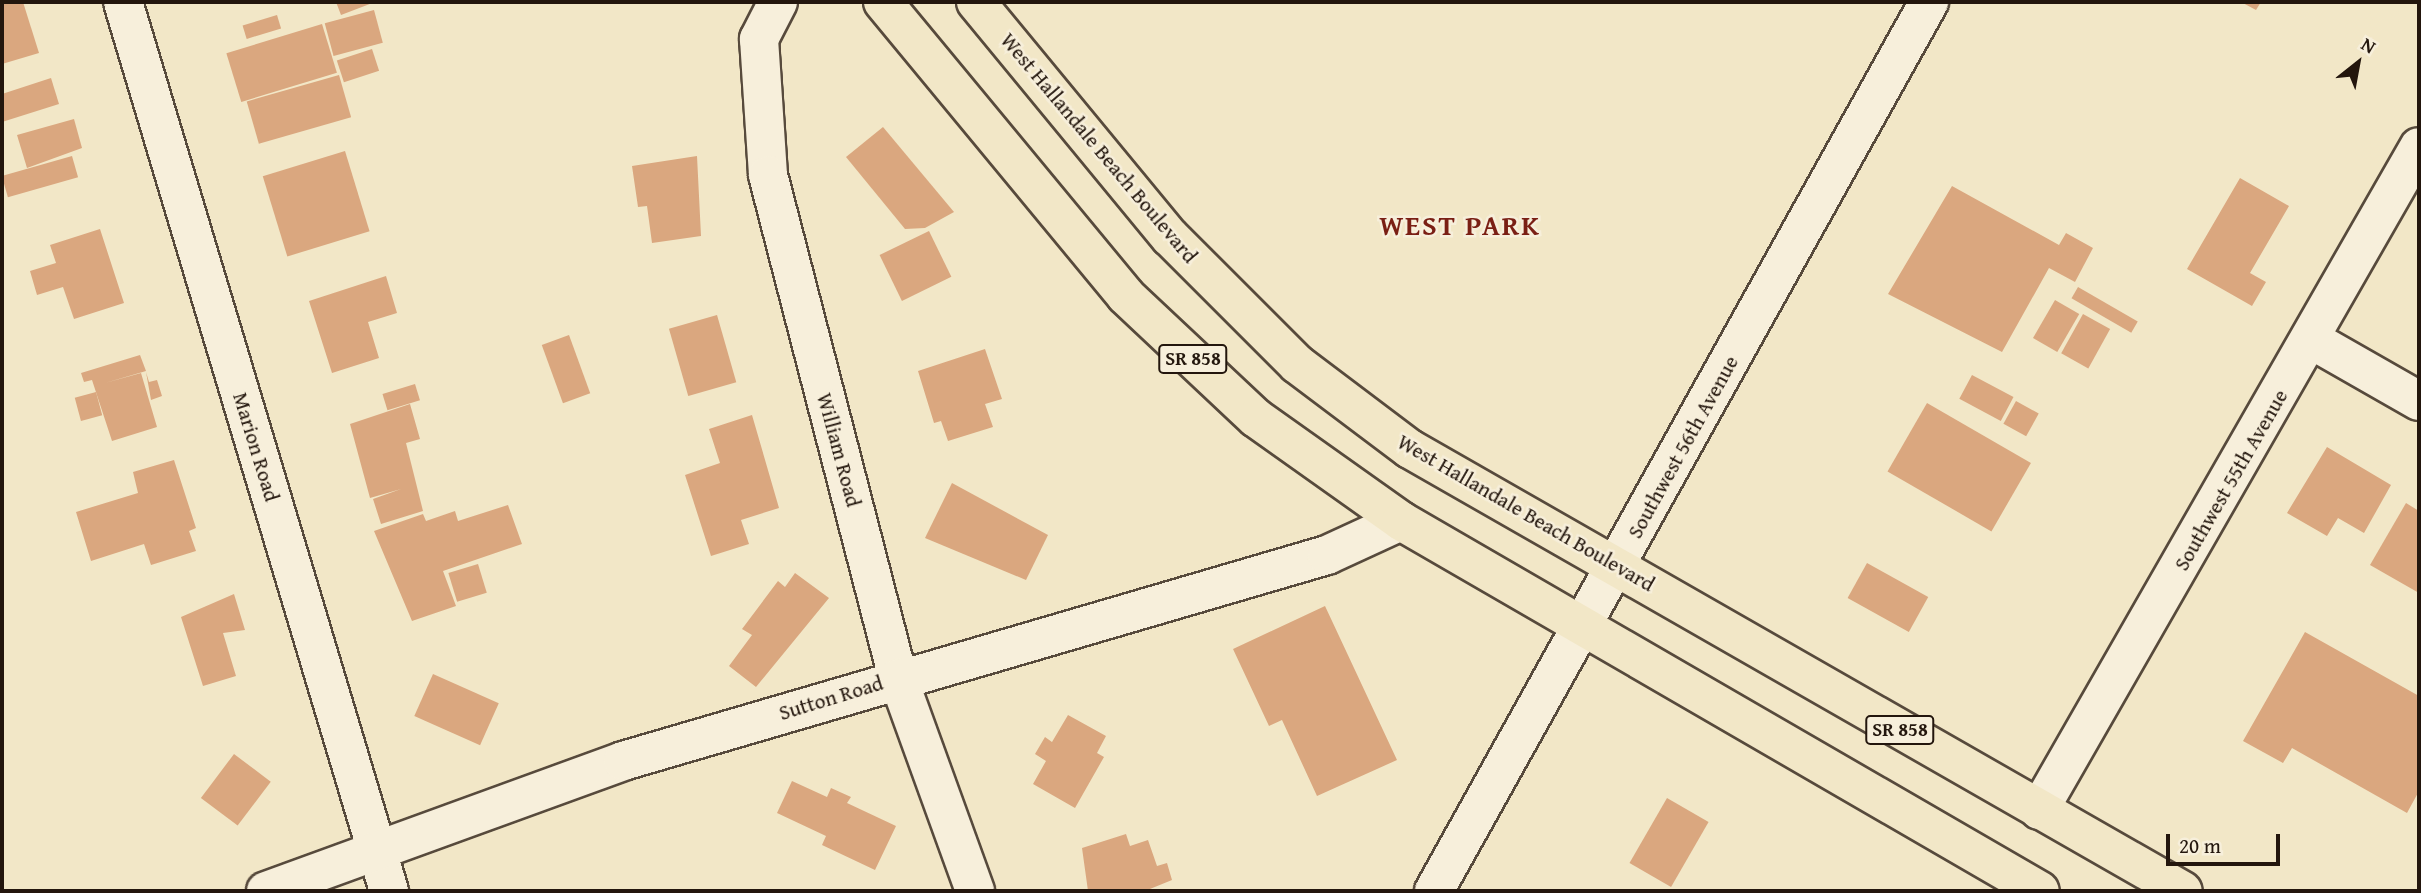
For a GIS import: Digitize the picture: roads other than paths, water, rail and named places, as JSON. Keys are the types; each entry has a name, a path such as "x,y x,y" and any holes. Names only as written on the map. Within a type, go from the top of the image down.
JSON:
{"main road":[{"name":"SR 858","path":"883,2 1126,296 1256,418 1401,521 1581,628 2040,891"},
{"name":"West Hallandale Beach Boulevard","path":"975,2 1170,237 1297,364 1410,449 2183,891"}],"street":[{"name":"Marion Road","path":"123,2 389,891"},
{"name":"William Road","path":"778,2 760,39 768,174 898,678 975,891"},
{"name":"Southwest 56th Avenue","path":"1434,891 1929,2"},
{"name":"Southwest 55th Avenue","path":"2039,810 2312,340 2419,147"},
{"path":"2312,340 2419,401"},
{"name":"Sutton Road","path":"266,891 377,855 622,761 898,678 1326,555 1401,521"}],"district":[{"name":"WEST PARK","path":"1460,225"}]}
